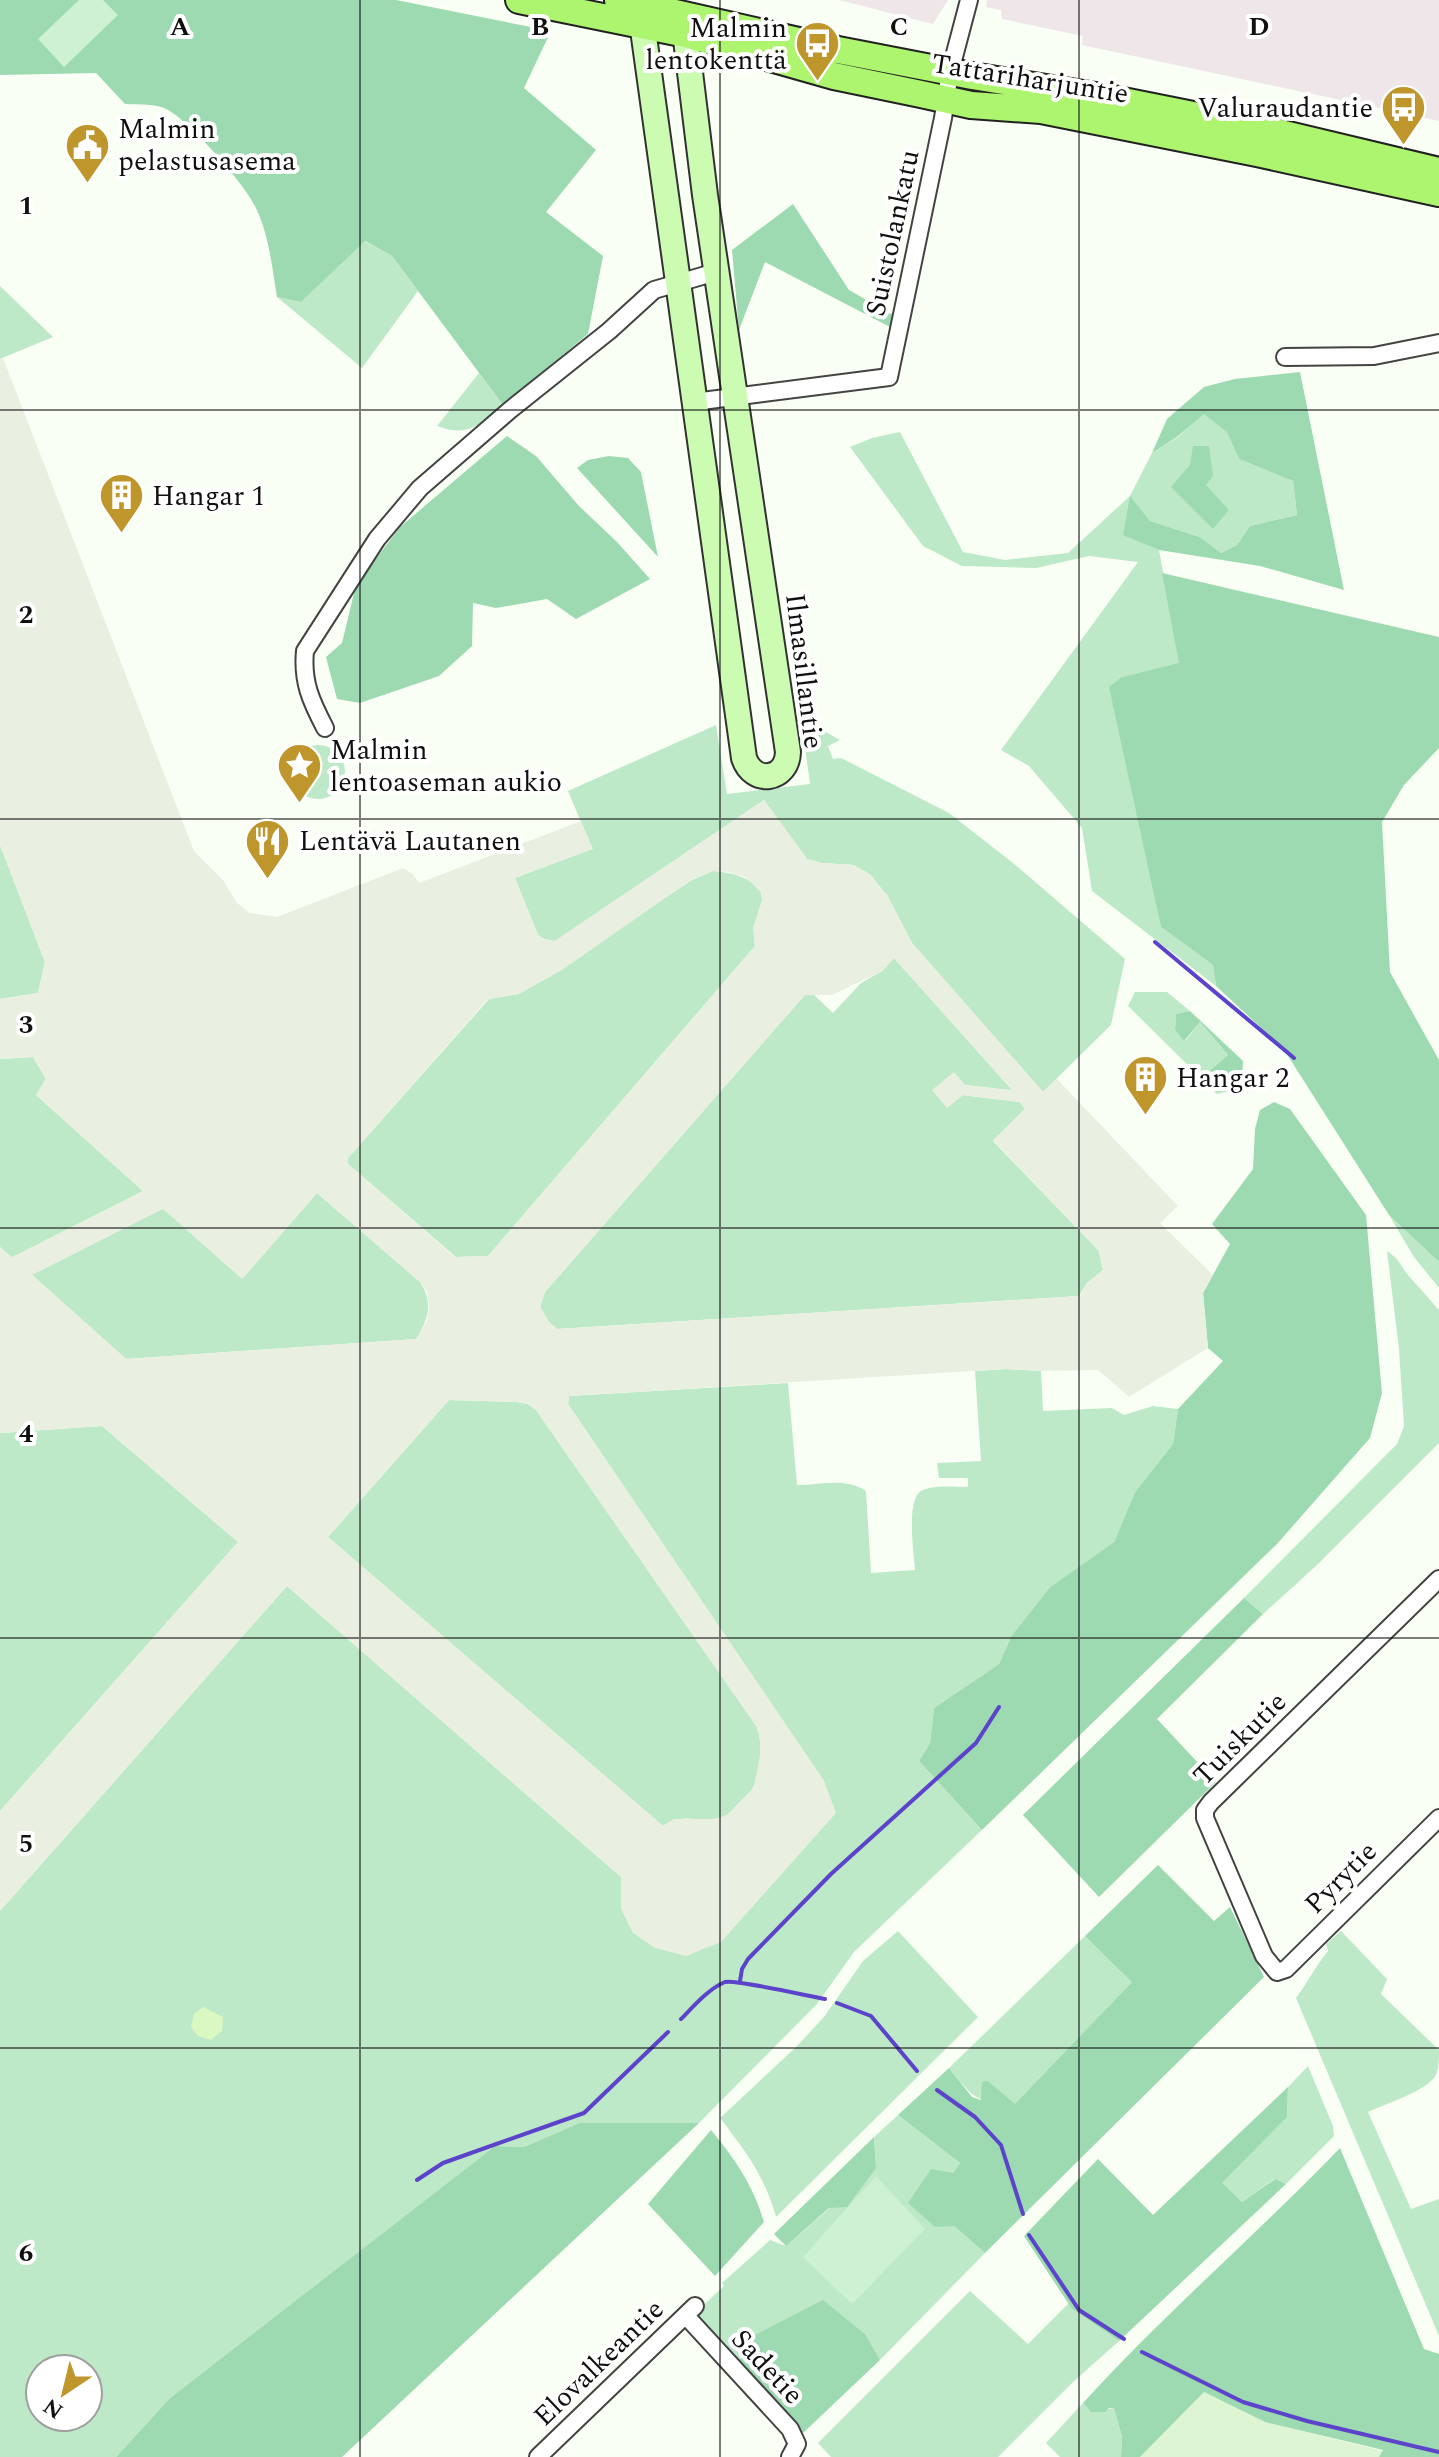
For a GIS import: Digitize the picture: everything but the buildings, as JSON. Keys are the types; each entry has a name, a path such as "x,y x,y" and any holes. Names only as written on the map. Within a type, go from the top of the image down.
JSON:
{"main road":[{"name":"Tattariharjuntie","path":"519,0 633,10 684,24 834,76 971,105 1041,110 1439,193"},
{"name":"Ilmasillantie","path":"633,10 677,282 744,758 750,770 762,777 769,777 786,766 788,752 716,272 684,24"},
{"name":"Tattariharjuntie","path":"684,24 1108,98 1263,129 1439,171"}],"street":[{"name":"Suistolankatu","path":"734,397 889,377 950,72 969,0"},
{"path":"325,728 306,687 303,671 305,651 377,539 399,511 467,446 609,331 654,290 716,272"},
{"path":"1285,357 1374,356 1439,343"},
{"path":"694,402 734,397"},
{"name":"Tuiskutie","path":"1277,1972 1264,1956 1207,1824 1205,1810 1439,1579"},
{"name":"Pyrytie","path":"1277,1972 1286,1969 1439,1818"},
{"name":"Elovalkeantie","path":"538,2457 690,2311"},
{"name":"Sadetie","path":"690,2311 790,2429 797,2444 790,2457"}],"shaded area":[{"path":"0,0 396,0 551,31 524,88 596,150 546,212 603,256 588,334 503,405 392,256 365,241 301,302 277,297 260,217 240,183 216,154 168,110 153,105 125,104 96,73 0,75"},
{"path":"79,0 103,0 118,15 64,67 38,39"},
{"path":"839,0 948,0 933,24"},
{"path":"987,0 1439,0 1439,121 1082,45 1083,36 1002,19 1001,10 986,7"},
{"path":"793,204 849,290 900,319 892,328 765,262 739,330 732,250"},
{"path":"364,241 392,256 418,291 362,368 277,297 301,302"},
{"path":"0,286 53,337 0,359"},
{"path":"3,358 194,851 223,880 237,903 250,913 277,917 403,868 413,874 419,883 581,821 593,849 515,878 538,935 555,941 764,800 807,859 854,865 870,874 887,895 912,943 1043,1092 1057,1079 1178,1206 1160,1223 1213,1275 1203,1293 1208,1348 1129,1397 1098,1370 1006,1369 569,1396 568,1404 824,1781 836,1813 721,1942 686,1956 655,1948 633,1933 621,1909 621,1877 287,1586 0,1911 0,1811 238,1542 102,1426 0,1433 0,1247 12,1257 143,1191 36,1095 46,1079 33,1057 0,1059 0,999 38,993 45,962 0,845 0,359","holes":["713,871 729,872 745,877 761,892 762,900 753,928 755,946 488,1256 455,1257 348,1164 348,1158 488,999 519,994 562,970 691,880","894,958 1012,1090 965,1085 954,1072 932,1090 947,1108 963,1095 1020,1102 1025,1109 993,1140 1099,1251 1103,1270 1087,1283 1080,1296 557,1329 549,1322 540,1307 545,1292 805,995 832,995 882,971","317,1193 420,1282 427,1292 427,1321 416,1339 126,1359 32,1275 163,1209 242,1279","449,1400 528,1404 536,1410 757,1727 760,1755 754,1787 727,1815 715,1819 674,1819 663,1826 328,1537"]},
{"path":"1300,372 1344,590 1260,566 1159,550 1123,535 1130,496 1150,521 1200,537 1221,553 1237,545 1250,526 1297,515 1293,481 1239,459 1227,432 1204,414 1152,453 1167,419 1204,387 1235,379"},
{"path":"479,373 503,405 466,430 437,426"},
{"path":"1204,413 1227,431 1239,459 1293,481 1297,515 1250,526 1237,545 1221,553 1200,537 1150,521 1123,534 1159,550 1180,664 1122,677 1161,927 1213,965 1216,986 1092,891 1082,828 1029,766 1001,750 1138,562 1089,556 1036,568 962,566 923,546 850,447 900,432 963,552 1005,560 1068,553 1130,496 1152,453 1178,437"},
{"path":"507,436 536,456 579,506 650,579 576,619 547,599 496,608 473,603 472,646 439,676 360,703 337,699 326,657 342,643 356,585 400,527"},
{"path":"1193,446 1209,446 1213,476 1206,485 1229,510 1213,529 1171,487 1190,465"},
{"path":"609,456 628,458 641,472 658,557 577,468 588,460"},
{"path":"1162,573 1439,637 1439,748 1404,785 1382,822 1390,972 1439,1060 1439,1262 1389,1215 1283,1048 1216,986 1213,965 1161,927 1109,687 1122,677 1179,663"},
{"path":"801,718 840,740 828,746 833,759 841,758 949,813 1125,959 1111,1025 1043,1092 912,943 887,895 854,865 807,859 764,800 555,941 538,935 515,878 592,848 568,791 716,725 727,794 810,784"},
{"path":"318,745 337,753 345,772 337,791 318,799 299,791 291,772 299,753"},
{"path":"0,845 45,962 38,993 0,999"},
{"path":"713,871 745,878 758,888 762,902 755,926 755,946 488,1256 456,1257 348,1164 348,1158 489,999 519,994 692,880"},
{"path":"894,958 1013,1091 965,1085 962,1095 1020,1102 1025,1109 993,1141 1099,1251 1103,1270 1087,1283 1079,1296 557,1329 549,1322 540,1307 545,1292 809,990 833,1013 861,983 882,971"},
{"path":"1135,992 1167,992 1190,1011 1176,1014 1175,1030 1185,1041 1200,1022 1228,1055 1210,1070 1221,1085 1242,1083 1234,1090 1217,1094 1128,1006"},
{"path":"1190,1011 1243,1061 1242,1083 1221,1085 1209,1071 1228,1055 1200,1022 1184,1041 1175,1030 1176,1014"},
{"path":"33,1057 46,1079 36,1095 143,1191 12,1258 0,1247 0,1059"},
{"path":"1274,1102 1290,1109 1366,1215 1382,1393 1370,1438 1277,1544 982,1830 919,1761 930,1743 934,1708 999,1664 1012,1635 1050,1587 1114,1542 1135,1492 1173,1444 1178,1409 1223,1361 1208,1348 1203,1293 1230,1244 1212,1224 1253,1169 1255,1129 1260,1110"},
{"path":"317,1193 420,1282 427,1297 428,1311 416,1339 126,1359 31,1274 164,1208 243,1278"},
{"path":"1389,1215 1439,1262 1439,1288 1414,1257"},
{"path":"1387,1251 1439,1310 1439,1443 1317,1565 1263,1614 1244,1598 1397,1444 1404,1426 1399,1349"},
{"path":"975,1371 1041,1371 1043,1411 1112,1408 1124,1415 1153,1406 1178,1409 1173,1444 1135,1492 1114,1542 1050,1587 1012,1635 999,1664 934,1708 930,1743 919,1761 982,1830 854,1952 817,2004 699,2123 579,2123 524,2147 495,2146 170,2398 116,2457 0,2457 0,1911 287,1586 621,1877 621,1909 824,1781 568,1404 569,1396 788,1383 797,1485 841,1483 866,1491 871,1573 915,1570 912,1514 917,1495 933,1487 968,1487 968,1478 939,1478 937,1463 981,1461"},
{"path":"449,1400 517,1402 528,1404 536,1410 757,1727 760,1753 756,1781 750,1794 732,1813 719,1818 677,1820 663,1826 328,1537"},
{"path":"102,1426 238,1542 0,1811 0,1433"},
{"path":"1244,1598 1263,1614 1157,1719 1216,1782 1099,1897 1023,1815"},
{"path":"1158,1865 1214,1921 1230,1907 1264,1977 985,2253 954,2226 935,2227 908,2203 931,2169 953,2173 960,2163 898,2115 949,2068 972,2097 981,2100 982,2082 988,2081 1015,2104 1132,1982 1085,1936"},
{"path":"898,1931 978,2017 776,2217 760,2177 720,2118 796,2047 824,2017 863,1961"},
{"path":"1341,1931 1387,1979 1381,1994 1439,2050 1437,2072 1431,2081 1415,2092 1368,2112 1411,2209 1439,2199 1439,2336 1296,1998 1328,1951 1326,1944"},
{"path":"1085,1936 1133,1981 1015,2105 976,2097 949,2068"},
{"path":"1308,2066 1333,2126 1334,2136 1286,2184 1274,2179 1242,2202 1221,2183 1287,2117 1288,2087"},
{"path":"1288,2087 1287,2117 1222,2183 1242,2202 1275,2179 1286,2184 1119,2341 1072,2309 1024,2236 1098,2159 1153,2215"},
{"path":"898,2115 960,2163 953,2173 954,2226 985,2253 880,2360 866,2335 738,2364 695,2321 696,2312 724,2286 722,2283 770,2240 786,2246 876,2168 874,2137"},
{"path":"579,2123 699,2123 342,2457 116,2457 170,2398 495,2146 524,2147"},
{"path":"711,2130 742,2173 764,2222 715,2276 648,2204"},
{"path":"874,2137 876,2168 847,2207 829,2208 786,2246 774,2234"},
{"path":"1340,2148 1424,2349 1439,2354 1439,2457 1379,2457 1383,2450 1265,2422 1204,2392 1140,2457 1121,2457 1122,2437 1114,2408 1091,2412 1083,2403"},
{"path":"876,2176 925,2229 852,2304 803,2257"},
{"path":"970,2291 1028,2344 1069,2303 1072,2309 1119,2341 998,2457 831,2457 818,2443"},
{"path":"823,2300 866,2335 880,2360 803,2433 738,2364 753,2336"},
{"path":"1204,2392 1265,2422 1383,2451 1379,2457 1140,2457"},
{"path":"1083,2403 1091,2412 1114,2408 1122,2437 1121,2457 1060,2457 1046,2443"}],"sand":[{"path":"203,2007 223,2017 222,2031 211,2040 198,2036 191,2027 194,2014"}],"waterway":[{"path":"1155,942 1294,1058"},
{"path":"740,1981 748,1959 831,1874 976,1743 999,1707"},
{"path":"681,2019 707,1994 725,1982 825,1999"},
{"path":"837,2003 871,2016 917,2071"},
{"path":"417,2180 443,2163 584,2113 668,2032"},
{"path":"937,2090 975,2117 1001,2145 1023,2214"},
{"path":"1029,2235 1079,2310 1124,2339"},
{"path":"1142,2352 1243,2402 1307,2421 1439,2452"}],"place":[{"name":"Malmin lentokenttä","path":"818,83"},
{"name":"Valuraudantie","path":"1404,147"},
{"name":"Malmin pelastusasema","path":"87,184"},
{"name":"Hangar 1","path":"121,535"},
{"name":"Malmin lentoaseman aukio","path":"299,805"},
{"name":"Lentävä Lautanen","path":"268,880"},
{"name":"Hangar 2","path":"1145,1117"}]}
